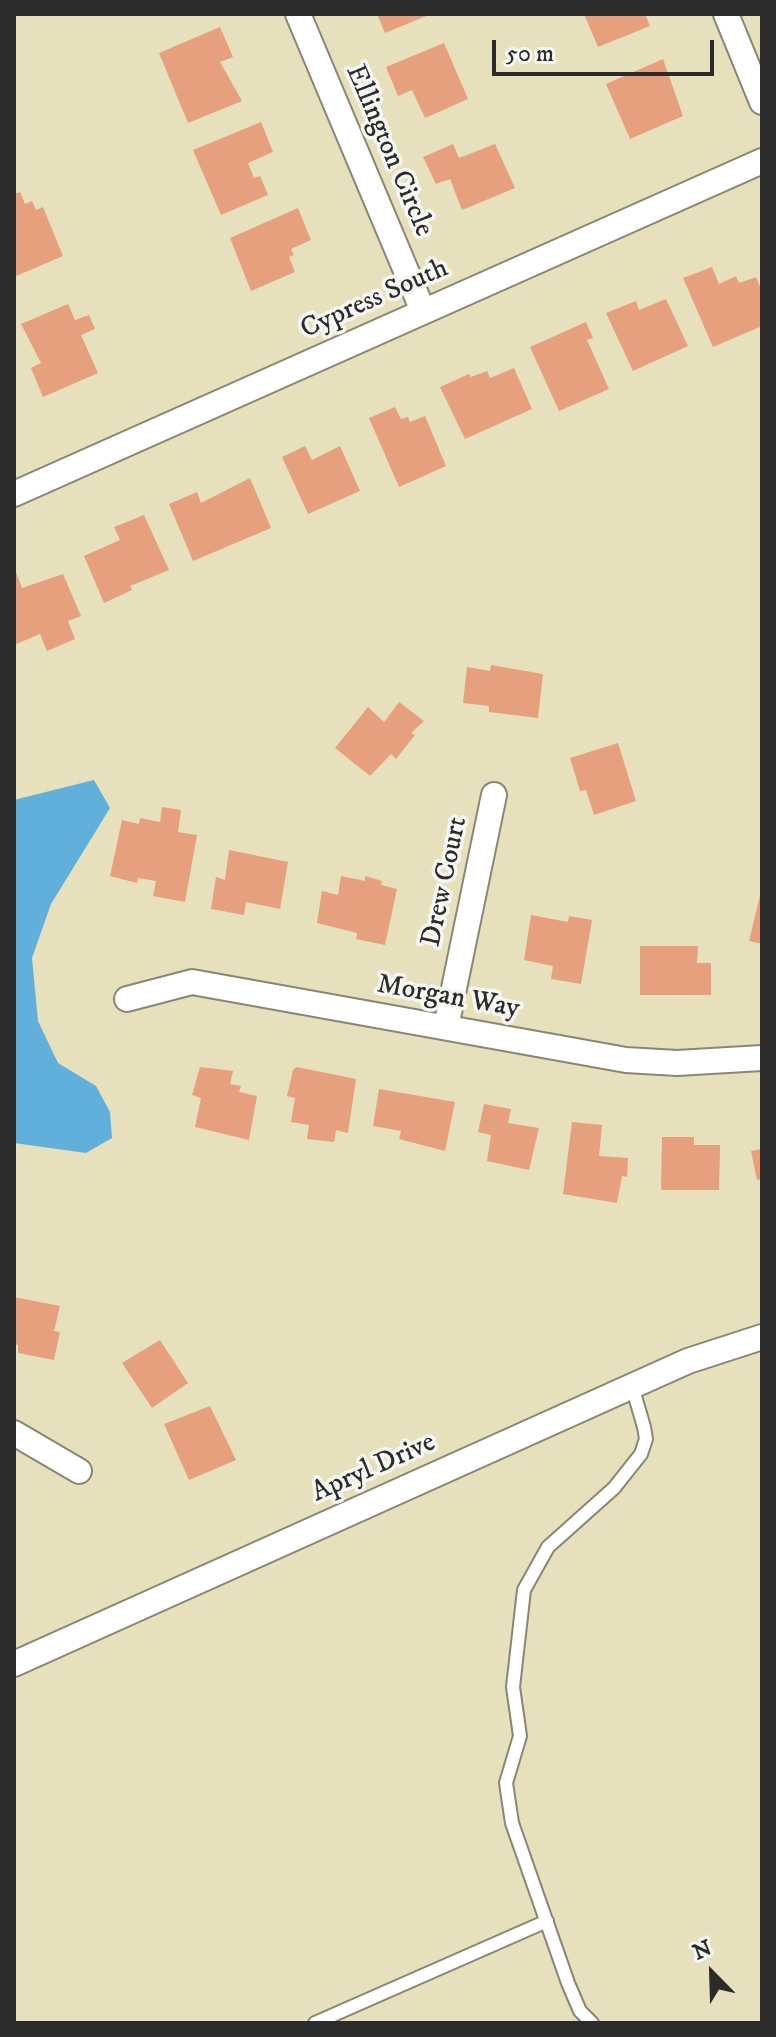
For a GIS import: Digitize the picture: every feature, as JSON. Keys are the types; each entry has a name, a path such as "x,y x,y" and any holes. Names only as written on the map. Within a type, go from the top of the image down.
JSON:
{"street":[{"name":"Ellington Circle","path":"298,14 423,311"},
{"path":"726,14 762,102"},
{"name":"Cypress South","path":"14,494 762,161"},
{"name":"Drew Court","path":"446,1027 494,795"},
{"name":"Morgan Way","path":"127,999 192,982 626,1060 677,1063 762,1058"},
{"name":"Apryl Drive","path":"14,1664 688,1361 762,1337"},
{"path":"14,1433 79,1471"}],"lane":[{"path":"592,2023 580,2011 547,1921 512,1823 506,1783 520,1736 513,1687 524,1590 548,1547 614,1488 641,1454 646,1439 632,1386"},
{"path":"315,2023 547,1921"}],"water":[{"path":"94,780 110,808 51,904 32,958 38,1021 58,1063 96,1086 110,1112 112,1138 86,1153 14,1143 14,800"}],"building":[{"path":"377,14 431,14 385,33"},
{"path":"584,14 645,14 650,26 598,47"},
{"path":"220,27 233,57 220,62 242,101 188,123 159,53"},
{"path":"444,43 468,99 425,118 412,90 398,96 386,67"},
{"path":"663,59 683,116 630,139 606,84"},
{"path":"261,122 273,152 248,163 254,178 260,176 268,195 221,215 193,150"},
{"path":"453,144 459,158 495,144 515,188 462,210 450,179 436,184 423,157"},
{"path":"20,192 25,204 32,201 36,210 43,207 63,256 14,277 14,194"},
{"path":"298,208 311,240 291,249 294,255 289,257 295,272 251,291 230,238"},
{"path":"712,267 719,284 736,276 739,283 756,277 762,291 762,326 713,347 683,278"},
{"path":"666,299 688,346 633,371 606,313 636,301 639,310"},
{"path":"68,304 75,320 89,315 95,329 81,335 98,373 43,397 31,368 41,363 21,324"},
{"path":"586,322 593,338 587,340 609,389 559,411 530,347"},
{"path":"514,368 532,409 465,439 440,387 469,374 471,377 487,371 490,378"},
{"path":"395,407 401,419 408,417 410,422 425,416 446,466 399,487 369,418"},
{"path":"305,446 312,460 340,446 360,491 308,514 282,457"},
{"path":"250,478 271,528 193,561 169,504 197,492 201,503"},
{"path":"144,515 169,570 130,586 132,590 104,603 84,556 120,540 114,527"},
{"path":"14,567 22,588 63,574 81,616 68,621 75,639 47,651 40,634 14,645"},
{"path":"491,665 543,674 538,718 489,712 489,706 463,703 467,667 490,671"},
{"path":"399,702 424,721 411,733 415,735 396,759 391,754 370,776 335,748 368,707 384,722"},
{"path":"618,743 636,801 594,815 586,790 580,791 570,758"},
{"path":"162,807 181,810 178,832 197,835 185,902 153,896 156,881 138,878 137,883 110,876 122,820 139,824 140,818 160,822"},
{"path":"229,850 288,862 280,909 246,902 244,915 211,909 216,877 225,880"},
{"path":"341,876 365,881 365,876 397,889 385,945 356,939 357,933 317,923 322,891 338,895"},
{"path":"762,887 762,944 749,941"},
{"path":"531,915 568,922 569,916 592,920 581,984 551,979 553,966 524,960"},
{"path":"640,946 698,946 697,963 711,963 711,995 640,995"},
{"path":"200,1067 233,1071 230,1084 241,1086 239,1092 257,1096 249,1140 195,1127 201,1098 192,1095"},
{"path":"297,1067 356,1079 348,1133 336,1130 334,1142 307,1139 309,1125 291,1122 295,1098 287,1096 293,1070"},
{"path":"379,1089 455,1102 445,1151 399,1139 401,1131 373,1126"},
{"path":"484,1104 511,1109 508,1123 539,1128 529,1170 487,1161 491,1135 478,1132"},
{"path":"572,1122 602,1125 599,1156 628,1158 627,1177 622,1176 617,1203 563,1194"},
{"path":"662,1137 694,1137 694,1145 720,1145 719,1190 661,1190"},
{"path":"762,1149 762,1179 757,1180 751,1151"},
{"path":"14,1297 60,1306 54,1331 60,1332 54,1360 18,1353 18,1345 14,1344"},
{"path":"160,1340 188,1383 152,1408 122,1363"},
{"path":"210,1406 236,1460 189,1480 164,1424"}]}
